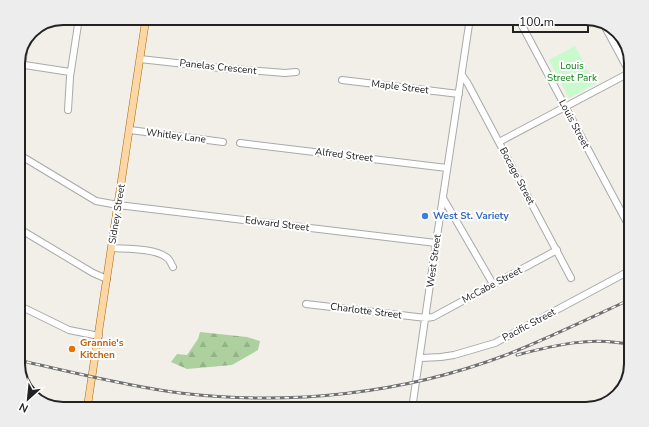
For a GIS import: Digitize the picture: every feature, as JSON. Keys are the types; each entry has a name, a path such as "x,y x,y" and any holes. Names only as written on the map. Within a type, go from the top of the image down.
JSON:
{"main road":[{"name":"Sidney Street","path":"89,402 145,25"}],"street":[{"path":"68,110 70,72 78,25"},
{"name":"West Street","path":"413,402 421,358 436,243 469,25"},
{"name":"Louis Street","path":"522,25 624,217"},
{"path":"608,32 624,60"},
{"name":"Panelas Crescent","path":"140,58 221,68 284,73 296,72"},
{"path":"25,66 70,72"},
{"name":"Bocage Street","path":"462,75 572,278"},
{"path":"499,142 624,77"},
{"name":"Maple Street","path":"342,80 459,94"},
{"name":"Whitley Lane","path":"130,130 223,142"},
{"name":"Alfred Street","path":"240,143 447,168"},
{"name":"Edward Street","path":"25,158 96,201 118,205 436,243"},
{"path":"443,198 493,284"},
{"path":"25,232 93,273 107,279"},
{"path":"112,248 152,252 163,255 170,260 173,267"},
{"name":"McCabe Street","path":"426,318 433,317 557,250"},
{"name":"Pacific Street","path":"421,358 441,357 495,343 624,274"},
{"name":"Charlotte Street","path":"306,304 426,318"},
{"path":"25,308 69,330 99,336"}],"green space":[{"name":"Louis Street Park","path":"575,46 595,84 569,98 549,60"},
{"path":"200,332 247,337 260,341 258,350 232,365 187,369 171,362 177,354 187,355 198,339"}],"railway":[{"path":"25,362 119,383 180,393 221,397 263,398 346,394 387,388 467,368 506,355 624,302"},
{"path":"517,355 574,343 602,341 624,344"}],"place":[{"name":"West St. Variety","path":"425,216"},
{"name":"Grannie's Kitchen","path":"72,349"}]}
